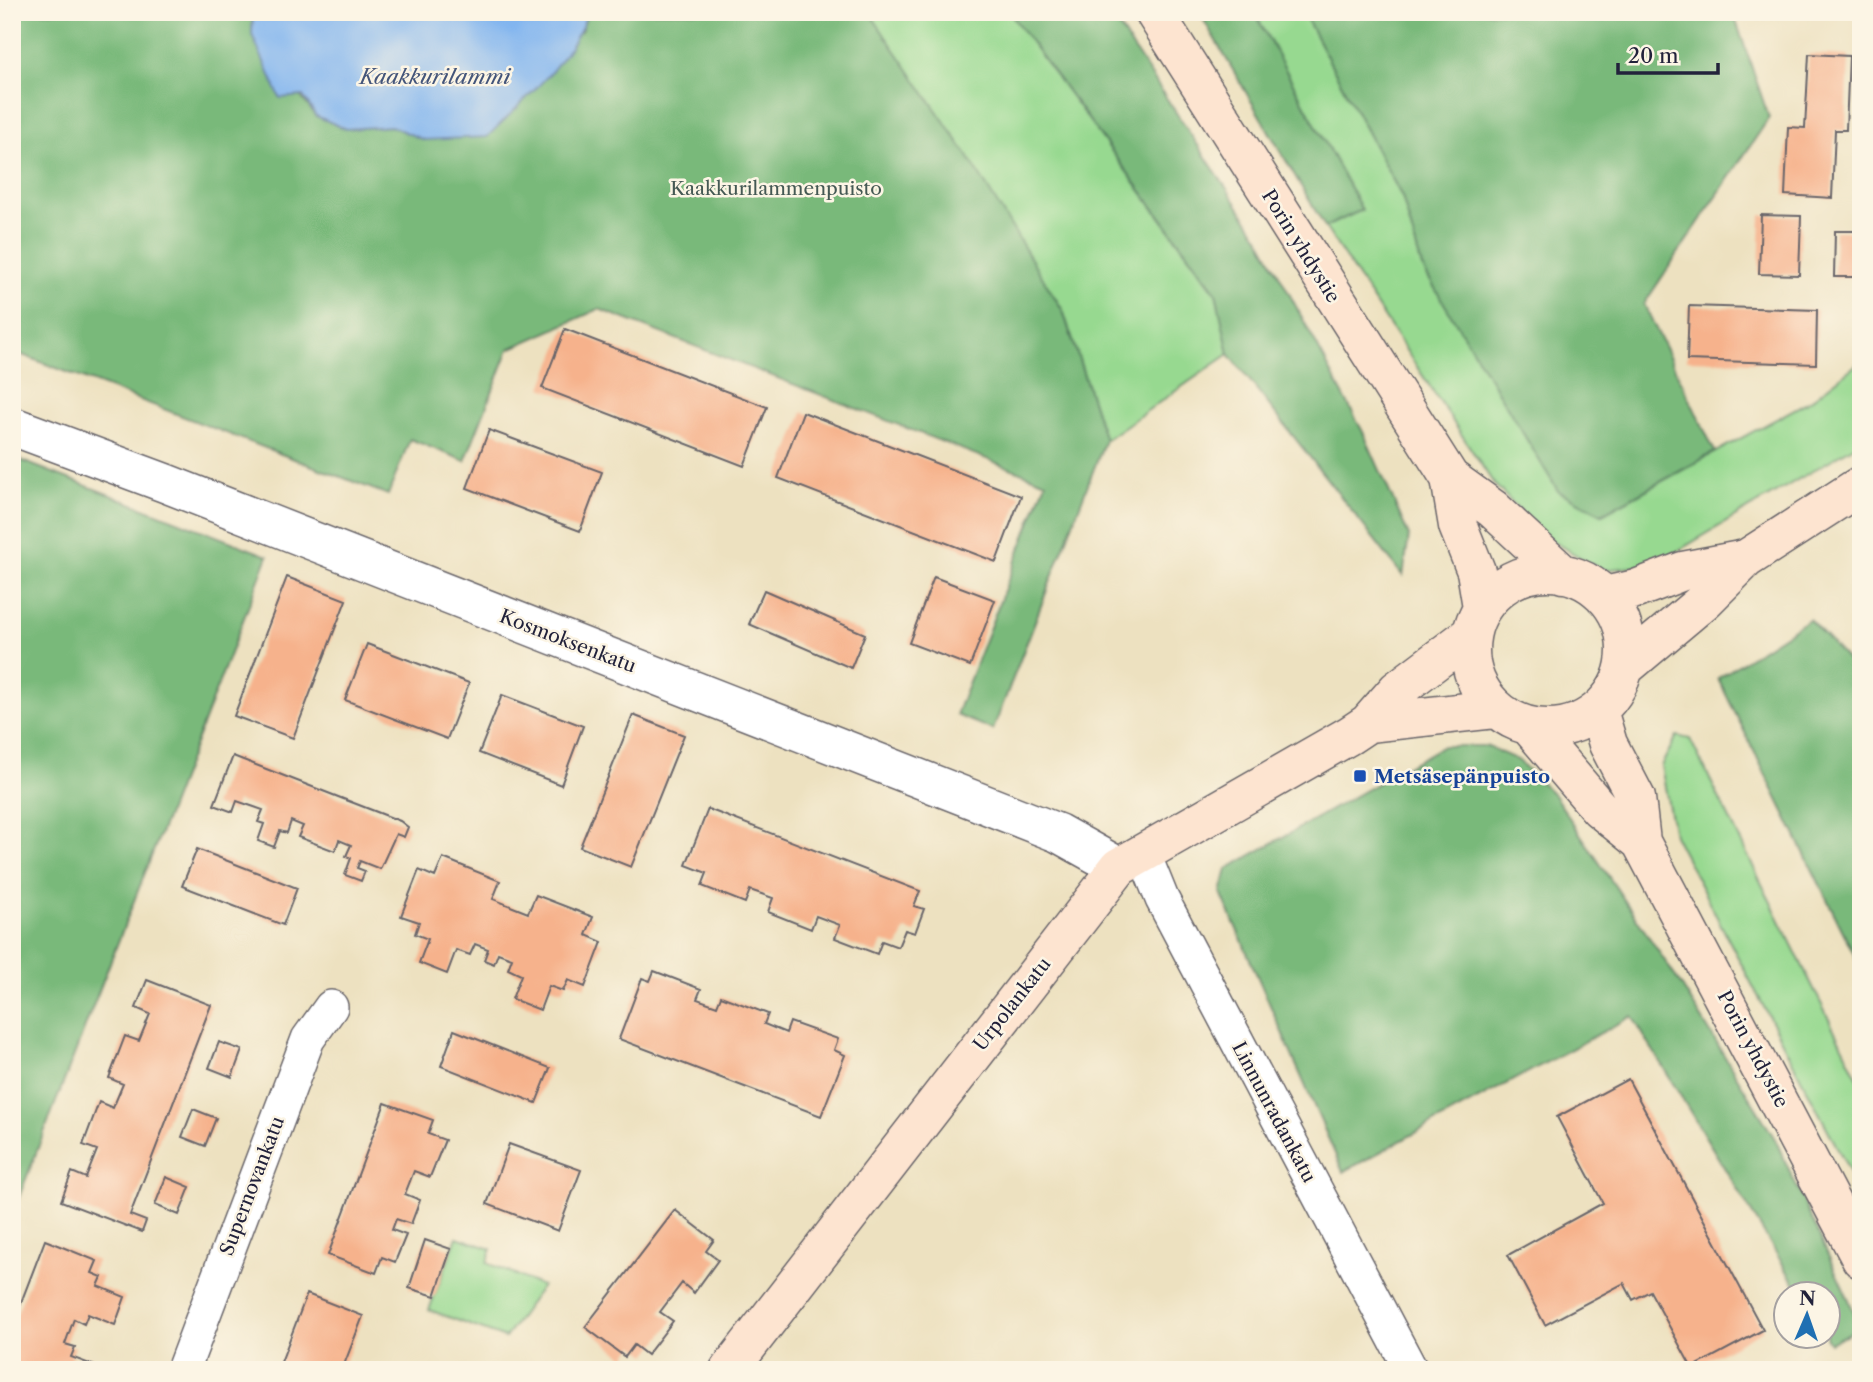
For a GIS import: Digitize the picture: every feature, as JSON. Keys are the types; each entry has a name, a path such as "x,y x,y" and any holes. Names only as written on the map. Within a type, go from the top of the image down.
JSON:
{"main road":[{"name":"Porin yhdystie","path":"1154,12 1450,478 1493,509 1563,573"},
{"name":"Porin yhdystie","path":"1450,478 1458,526 1476,570 1477,620"},
{"path":"1624,668 1706,600 1746,559 1861,485"},
{"path":"1604,596 1636,589 1683,571 1746,559"},
{"path":"1543,572 1563,573 1586,582 1604,596 1618,614 1624,631 1624,668 1615,691 1598,710 1567,725 1529,726 1495,709 1473,673 1469,648 1477,620 1504,585 1521,577 1543,572"},
{"name":"Urpolankatu","path":"729,1370 1131,859 1368,723 1397,690 1477,620"},
{"name":"Urpolankatu","path":"1368,723 1495,709"},
{"name":"Porin yhdystie","path":"1598,710 1608,744 1636,798 1641,842 1861,1259"},
{"name":"Porin yhdystie","path":"1529,726 1599,808 1641,842"}],"street":[{"name":"Kosmoksenkatu","path":"12,426 1131,859"},
{"name":"Linnunradankatu","path":"1131,859 1162,899 1411,1370"},
{"name":"Supernovankatu","path":"183,1370 308,1039 331,1007"}],"green space":[{"name":"Kaakkurilammenpuisto","path":"12,12 253,12 252,35 316,116 346,129 391,126 424,140 581,31 588,12 869,12 968,156 1063,311 1105,440 993,730 956,715 1046,482 599,309 509,349 465,461 410,439 388,495 12,351"},
{"path":"869,12 1009,12 1216,293 1229,354 1105,440 1063,310"},
{"path":"1009,12 1109,12 1259,237 1363,432 1409,536 1403,576 1229,354 1216,292"},
{"path":"1199,12 1254,12 1362,210 1325,227"},
{"path":"1254,12 1303,12 1402,197 1422,267 1602,514 1811,400 1861,361 1861,442 1654,565 1602,570 1545,537 1494,484 1325,227 1362,210"},
{"path":"1303,12 1733,12 1769,118 1644,304 1715,452 1602,514 1558,491 1422,267 1402,197"},
{"path":"12,457 268,556 12,1215"},
{"path":"1809,619 1861,675 1861,968 1718,678"},
{"path":"1677,736 1690,739 1861,1084 1861,1193 1674,835 1661,766"},
{"path":"1443,746 1486,746 1518,760 1554,795 1683,988 1775,1139 1840,1280 1792,1280 1632,1016 1343,1172 1221,893 1227,869"},
{"path":"457,1237 492,1249 487,1263 542,1286 505,1338 429,1310"},
{"path":"1842,1285 1861,1327 1842,1337"}],"water":[{"name":"Kaakkurilammi","path":"253,12 588,12 558,64 487,137 424,140 391,126 346,129 316,116 303,96 280,98 252,35"}],"building":[{"path":"1809,54 1849,56 1846,130 1835,130 1832,198 1785,195 1788,127 1805,128"},
{"path":"1761,215 1801,216 1799,275 1759,274"},
{"path":"1835,231 1861,231 1861,277 1834,277"},
{"path":"1689,306 1817,310 1816,364 1687,360"},
{"path":"565,329 767,407 744,466 542,388"},
{"path":"803,412 1021,496 996,562 778,478"},
{"path":"489,430 602,472 580,531 467,488"},
{"path":"287,577 346,600 293,738 234,716"},
{"path":"934,577 995,600 970,666 909,643"},
{"path":"764,590 865,634 851,668 749,624"},
{"path":"367,644 469,683 447,739 345,700"},
{"path":"502,695 583,726 561,785 479,753"},
{"path":"633,715 684,735 631,867 580,847"},
{"path":"233,756 400,821 408,827 404,837 396,834 380,869 360,861 357,868 365,871 361,881 345,875 351,858 346,856 351,845 339,840 335,851 298,837 303,826 291,821 287,833 280,831 274,847 258,841 264,824 258,822 263,810 237,801 233,812 214,805"},
{"path":"708,809 920,891 914,906 924,909 915,933 905,930 898,947 882,941 877,954 835,938 840,925 816,916 811,929 768,912 773,898 750,890 745,903 702,886 707,873 686,865"},
{"path":"197,849 297,888 283,925 182,886"},
{"path":"443,858 500,881 493,899 528,913 536,895 593,917 586,935 602,942 585,987 568,980 563,991 549,986 540,1010 512,999 521,975 508,969 512,958 498,953 494,964 484,960 488,949 475,944 470,955 456,950 447,974 419,963 428,939 415,934 419,922 401,916 419,870 435,877"},
{"path":"654,971 701,989 697,999 717,1006 721,996 768,1014 764,1024 786,1033 790,1022 838,1039 834,1050 845,1055 821,1116 619,1039 642,978 650,981"},
{"path":"147,980 211,1005 130,1215 146,1221 142,1232 61,1201 72,1172 86,1178 97,1150 83,1145 99,1102 113,1108 123,1084 109,1078 125,1036 139,1041 150,1014 136,1008"},
{"path":"454,1030 550,1068 536,1103 441,1066"},
{"path":"219,1042 242,1050 232,1077 209,1068"},
{"path":"1628,1079 1763,1330 1692,1368 1650,1291 1633,1300 1624,1283 1545,1325 1508,1255 1603,1203 1557,1117"},
{"path":"385,1103 433,1120 428,1134 445,1140 430,1177 414,1171 405,1194 420,1200 411,1224 396,1219 392,1230 406,1235 395,1262 382,1257 376,1273 328,1255"},
{"path":"193,1109 216,1118 205,1146 182,1137"},
{"path":"509,1144 581,1170 558,1231 487,1204"},
{"path":"166,1177 190,1187 179,1215 155,1205"},
{"path":"675,1210 714,1240 706,1251 718,1260 694,1293 682,1283 660,1312 673,1321 647,1355 634,1345 625,1357 585,1327"},
{"path":"45,1240 97,1261 92,1273 102,1277 98,1286 125,1297 115,1325 88,1314 84,1324 74,1319 65,1344 75,1347 71,1357 98,1367 97,1370 12,1370 12,1326"},
{"path":"425,1240 451,1249 435,1296 409,1288"},
{"path":"307,1294 363,1316 342,1370 278,1370"}],"place":[{"name":"Metsäsepänpuisto","path":"1360,776"}]}
